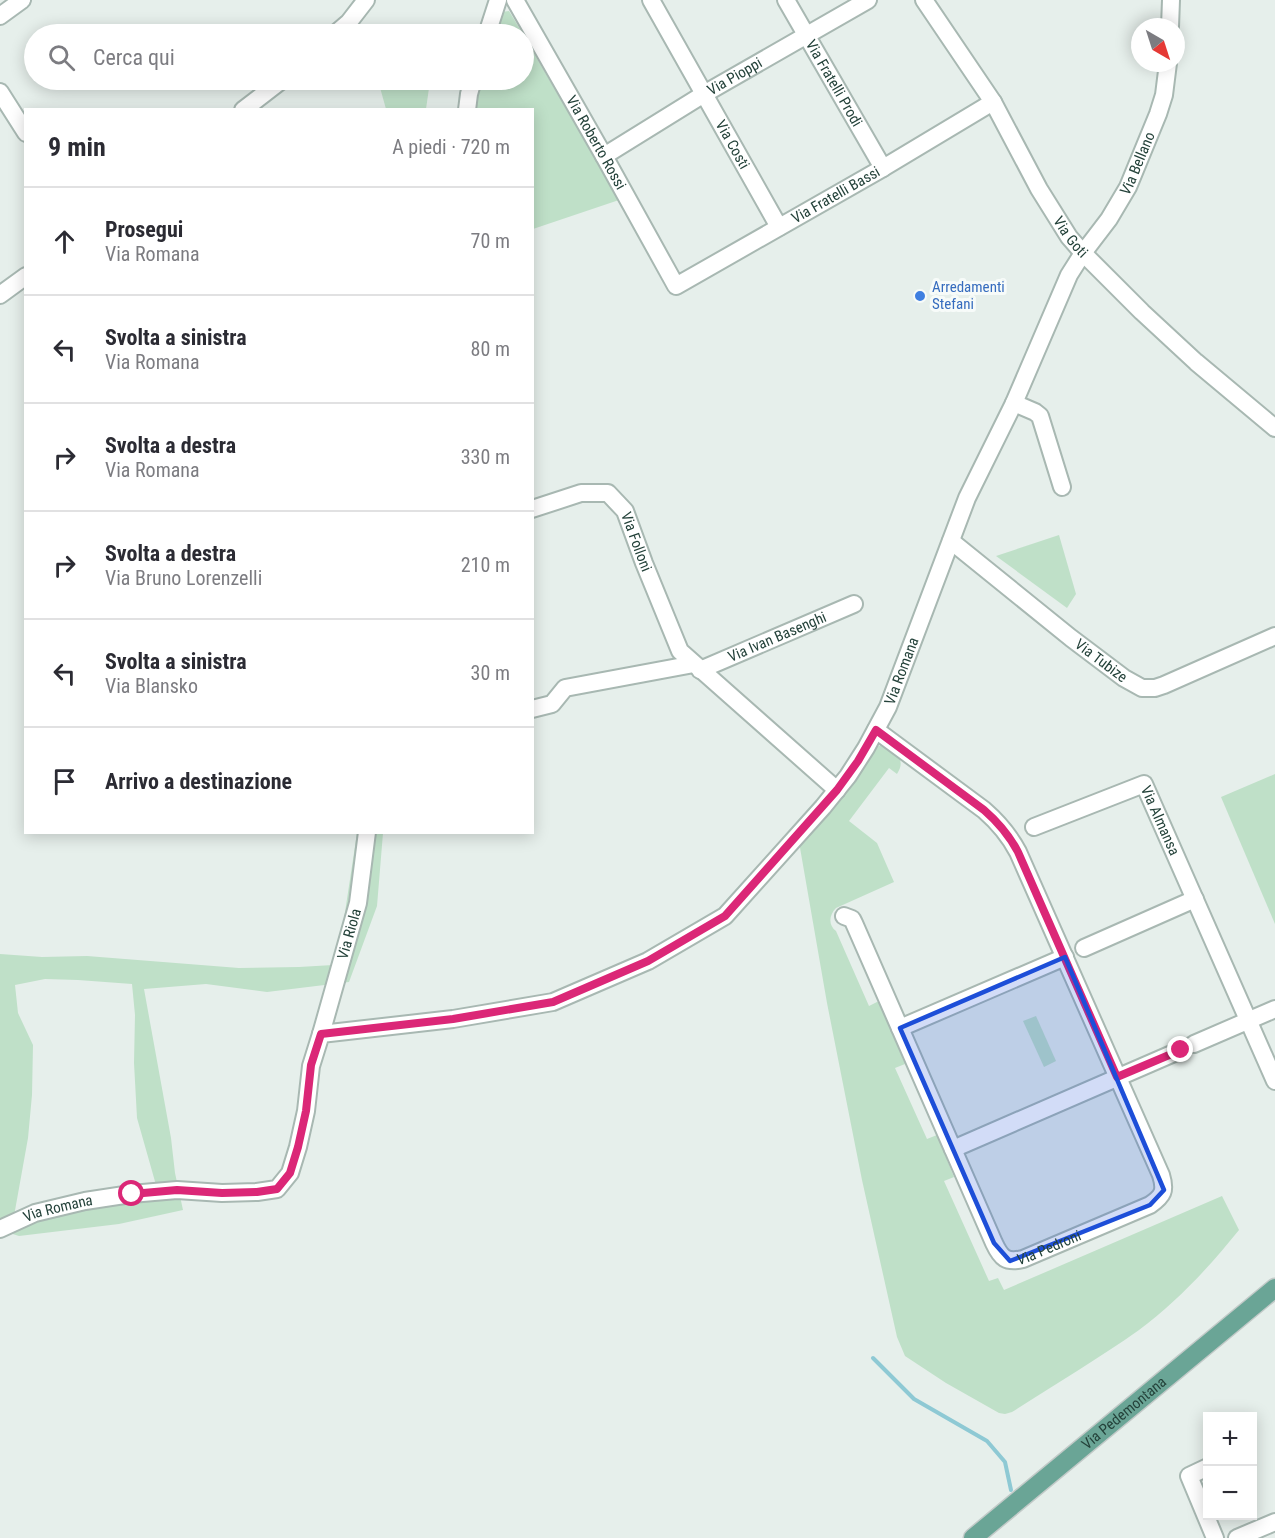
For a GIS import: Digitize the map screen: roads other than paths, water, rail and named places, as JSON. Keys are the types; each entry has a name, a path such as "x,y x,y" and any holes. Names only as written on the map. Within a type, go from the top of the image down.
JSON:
{"main road":[{"name":"Via Pedemontana","path":"973,1538 1275,1288"}],"street":[{"path":"0,16 22,0"},
{"path":"347,24 366,0"},
{"path":"490,24 498,0"},
{"name":"Via Roberto Rossi","path":"515,0 529,24"},
{"name":"Via Costi","path":"651,0 779,227"},
{"name":"Via Fratelli Prodi","path":"786,0 883,168"},
{"name":"Via Pioppi","path":"604,156 704,94 868,0"},
{"name":"Via Goti","path":"924,0 993,102 1045,200 1069,237 1142,312 1196,362 1275,428"},
{"path":"1170,18 1171,0"},
{"name":"Via Roberto Rossi","path":"534,33 676,286"},
{"name":"Via Bellano","path":"1083,253 1109,219 1128,187 1158,114 1164,95 1167,72"},
{"path":"246,108 269,90"},
{"path":"467,108 470,90"},
{"path":"0,92 24,130"},
{"name":"Via Fratelli Bassi","path":"676,286 883,168 993,102"},
{"name":"Via Romana","path":"0,1229 35,1214 132,1194 177,1190 222,1193 277,1189 290,1173 298,1147 306,1111 311,1065 321,1034 453,1019 553,1002 648,961 725,916 837,790 876,730 892,698 967,498 1014,403 1069,275 1083,253"},
{"path":"0,295 24,277"},
{"path":"1014,403 1035,412 1040,417 1062,488"},
{"name":"Via Folloni","path":"534,507 581,493 608,493 625,511 680,651 837,790"},
{"name":"Via Tubize","path":"951,541 1071,638 1124,678 1142,688 1164,685 1275,636"},
{"name":"Via Ivan Basenghi","path":"697,667 855,604"},
{"path":"534,708 552,704 564,688 697,667"},
{"path":"876,730 984,810 1004,829 1018,852 1117,1077"},
{"name":"Via Almansa","path":"1034,827 1144,784 1275,1081"},
{"name":"Via Riola","path":"321,1034 358,903 367,834"},
{"path":"1084,948 1195,899"},
{"name":"Via Pedroni","path":"844,916 852,919 854,923 998,1251 1005,1259 1010,1261 1023,1259 1150,1205 1161,1196 1164,1190 1161,1175 1117,1077"},
{"path":"900,1028 1065,957"},
{"path":"953,1149 1275,1009"},
{"path":"1203,1469 1189,1476 1203,1509"},
{"path":"1207,1520 1215,1538"},
{"path":"1237,1538 1275,1522"}],"waterway":[{"path":"873,1358 914,1399 987,1441 1005,1462 1011,1490"}],"place":[{"name":"Arredamenti Stefani","path":"920,296"}]}
